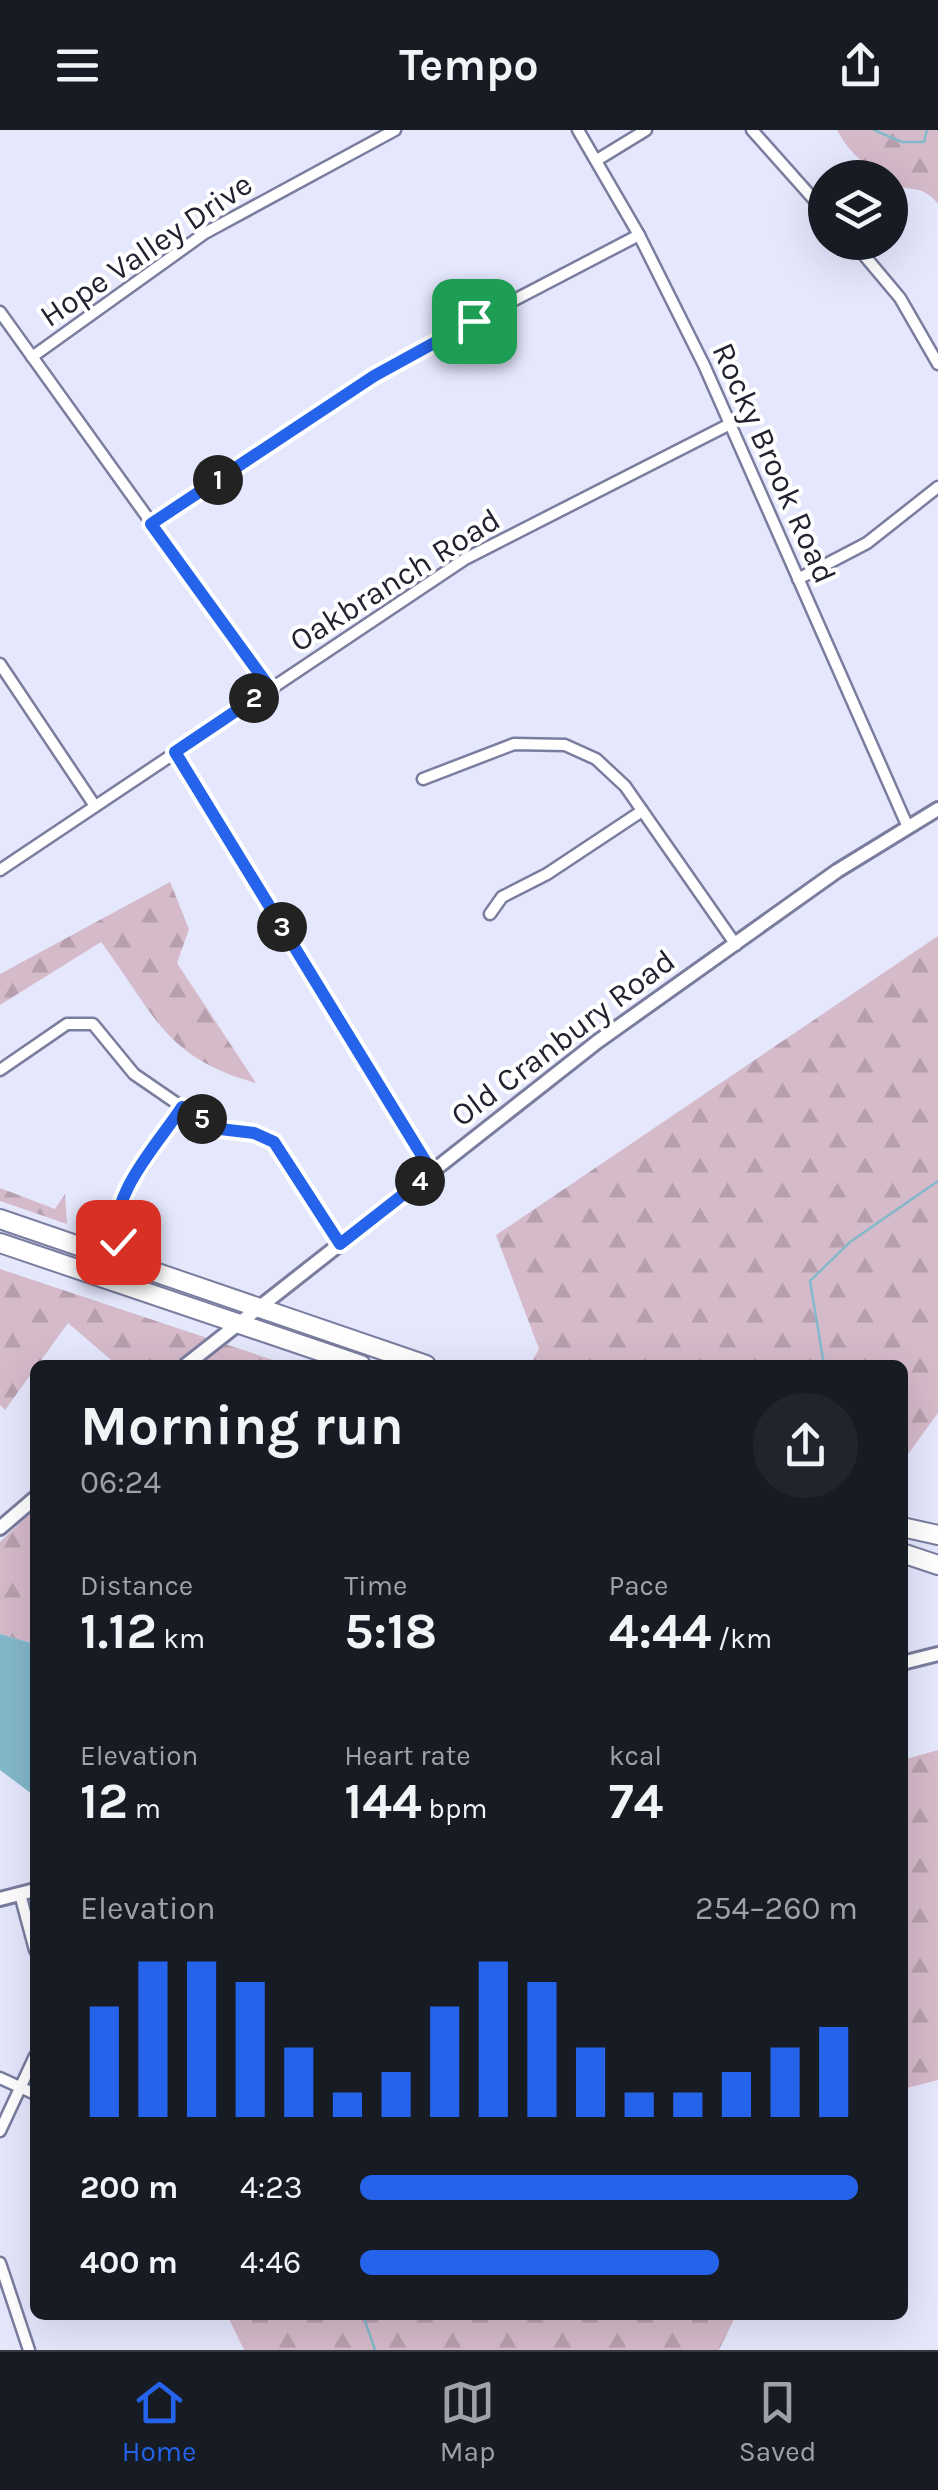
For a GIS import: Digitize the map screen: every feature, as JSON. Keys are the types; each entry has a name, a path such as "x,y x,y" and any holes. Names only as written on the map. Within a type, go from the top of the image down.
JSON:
{"highway":[{"path":"0,1220 412,1360"},
{"path":"0,1243 347,1360"},
{"path":"908,1528 938,1535"},
{"path":"908,1555 938,1565"}],"street":[{"name":"Hope Valley Drive","path":"32,356 205,233 394,130"},
{"name":"Rocky Brook Road","path":"578,130 639,235 730,424 907,825"},
{"path":"596,160 646,130"},
{"path":"752,130 808,193"},
{"path":"151,524 403,358 639,235"},
{"path":"868,260 900,298 938,364"},
{"path":"0,312 270,688"},
{"name":"Oakbranch Road","path":"0,870 465,559 730,424"},
{"path":"798,579 867,543 938,487"},
{"path":"0,664 95,806"},
{"path":"424,780 514,744 566,746 596,759 613,773 642,811 736,945"},
{"path":"175,752 432,1172"},
{"name":"Old Cranbury Road","path":"192,1360 597,1042 907,825 938,809"},
{"path":"490,914 502,898 547,874 642,811"},
{"path":"0,1070 68,1024 85,1022 100,1030 134,1074 182,1107 220,1129 254,1133 274,1142 340,1244"},
{"path":"73,1244 107,1232 127,1191 182,1107"},
{"path":"118,1215 118,1242 139,1266"},
{"path":"0,1528 30,1502"},
{"path":"908,1662 938,1654"},
{"path":"0,1899 28,1892"},
{"path":"0,2131 30,2067"},
{"path":"0,2078 30,2092"},
{"path":"0,2263 28,2350"}],"green space":[{"path":"837,130 938,130 938,204 926,193 908,188 908,160 861,160"},
{"path":"170,882 189,929 177,963 256,1083 200,1060 180,1046 149,1011 101,942 0,1005 0,974"},
{"path":"938,936 938,1413 908,1454 908,1360 533,1360 539,1349 496,1235"},
{"path":"0,1188 55,1209 65,1194 67,1224 0,1201"},
{"path":"0,1269 273,1360 111,1360 68,1323 41,1360 30,1360 30,1375 5,1410 0,1405"},
{"path":"30,1514 30,1643 0,1634 0,1542"},
{"path":"938,1750 938,2080 908,2088 908,1759"},
{"path":"229,2320 734,2320 719,2350 244,2350"}],"water":[{"path":"0,1634 30,1643 30,1792 0,1770"}],"waterway":[{"path":"874,130 902,142 924,142 927,130"},
{"path":"823,1360 810,1281 850,1242 938,1181"},
{"path":"365,2320 375,2350"}],"route":[{"path":"118,1242 118,1215 127,1191 182,1107 220,1129 254,1133 274,1142 340,1244 432,1172 175,752 270,688 151,524 374,376 474,321"}]}
